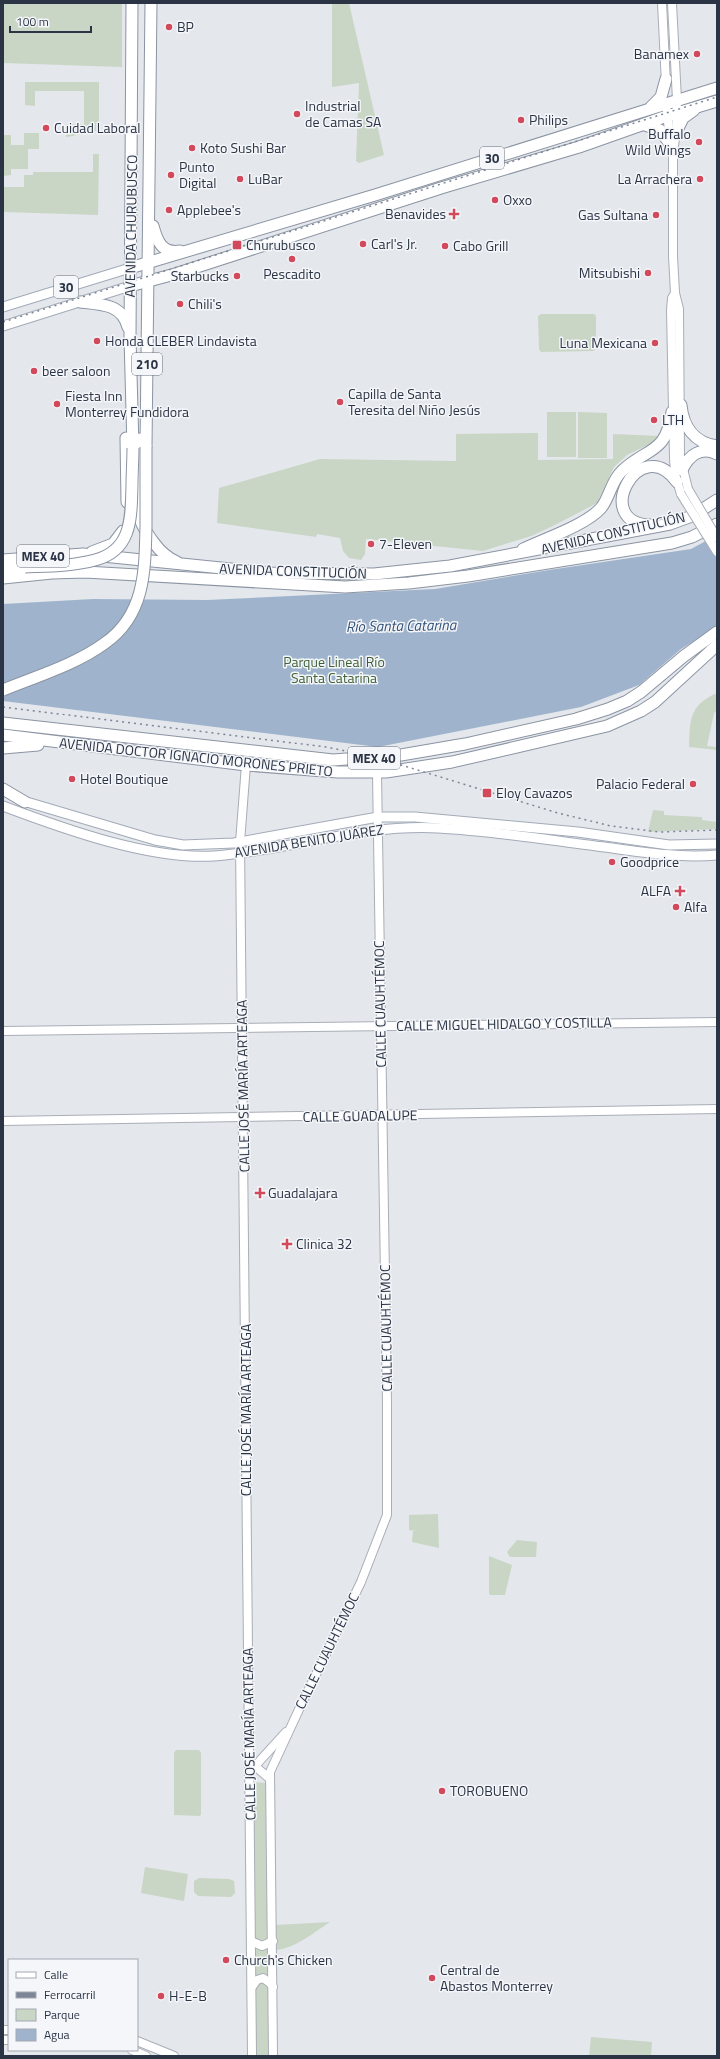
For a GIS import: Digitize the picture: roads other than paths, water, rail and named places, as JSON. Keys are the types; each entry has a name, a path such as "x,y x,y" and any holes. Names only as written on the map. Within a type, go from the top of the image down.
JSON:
{"highway":[{"name":"AVENIDA CHURUBUSCO","path":"3,570 96,560 107,555 121,543 128,532 132,513 133,448 130,336 132,3"},
{"name":"AVENIDA CHURUBUSCO","path":"3,690 92,651 112,638 131,616 142,590 145,570 150,212 151,3"},
{"path":"650,109 661,97 666,79"},
{"name":"30","path":"130,268 149,264 717,88"},
{"name":"30","path":"130,286 149,282 318,229 441,188 557,154 645,125 672,114 717,101"},
{"path":"676,132 683,118 699,106"},
{"path":"645,125 660,130 672,148"},
{"path":"150,212 156,238 166,251 175,252 196,249"},
{"path":"80,302 104,305 116,309 125,319 130,336"},
{"path":"147,356 142,370 140,384 139,513 146,532 157,547 173,560 187,565"},
{"path":"83,554 103,549 113,544 119,537 126,523 126,404 132,372"},
{"path":"681,405 684,420 692,433 704,442 717,446"},
{"path":"509,556 585,520 598,511 608,498 616,478 621,472 654,450 664,440 669,429 672,412"},
{"path":"682,470 688,458 696,453 707,450 717,454"},
{"path":"662,525 646,525 631,519 623,506 622,497 624,487 632,476 649,468 667,472 677,482"},
{"name":"AVENIDA CONSTITUCIÓN","path":"3,560 83,554 270,573 354,575 393,573 509,556 662,525 692,516 717,500"},
{"name":"AVENIDA CONSTITUCIÓN","path":"3,578 33,574 85,572 338,587 408,583 468,576 672,543 692,537 717,524"},
{"name":"AVENIDA DOCTOR IGNACIO MORONES PRIETO","path":"3,723 333,760 385,757 434,750 603,711 627,701 641,692 684,656 717,632"},
{"name":"AVENIDA DOCTOR IGNACIO MORONES PRIETO","path":"3,735 58,743 246,765 377,773 452,762 607,726 641,711 655,702 717,645"},
{"path":"3,748 58,743"},
{"path":"268,767 333,760"},
{"path":"3,789 25,802"}],"main road":[{"name":"30","path":"3,308 130,268"},
{"name":"30","path":"3,326 130,286"},
{"name":"AVENIDA BENITO JUÁREZ","path":"3,795 58,813 155,840 183,845 240,842 378,817 442,818 578,832 669,845 715,844"},
{"name":"AVENIDA BENITO JUÁREZ","path":"3,806 45,821 152,852 192,856 240,853 378,829 439,828 663,855 717,855"},
{"path":"45,821 58,813"}],"street":[{"path":"662,3 666,79 672,102"},
{"path":"672,3 672,148 675,293 679,309 682,470 685,491 717,552"},
{"path":"672,114 676,132 672,148"},
{"path":"675,293 671,310 672,412 674,462 677,482 685,491 717,538"},
{"name":"CALLE JOSÉ MARÍA ARTEAGA","path":"246,765 240,853 252,1768 251,1941 253,2054"},
{"name":"CALLE CUAUHTÉMOC","path":"273,1941 271,1770 361,1582 387,1515 387,1410 377,773"},
{"name":"CALLE MIGUEL HIDALGO Y COSTILLA","path":"3,1031 717,1022"},
{"name":"CALLE GUADALUPE","path":"3,1121 382,1116 717,1109"},
{"path":"270,1780 252,1768 291,1727"},
{"path":"251,1941 262,1946 273,1941 273,2056"},
{"path":"252,1987 256,1980 263,1978 270,1982 273,1987"},
{"path":"138,2041 174,2056"},
{"path":"138,2047 149,2050 152,2046"},
{"path":"134,2051 146,2056"}],"water":[{"name":"Río Santa Catarina","path":"717,535 717,627 681,649 639,685 581,707 378,747 3,701 3,604 93,599 207,600 435,589 691,549"}],"railway":[{"path":"3,322 717,97"},
{"path":"3,707 326,747 375,757 558,813 611,826 660,832 717,830"}],"place":[{"name":"BP","path":"169,27"},
{"name":"Banamex","path":"697,54"},
{"name":"Industrial de Camas SA","path":"297,114"},
{"name":"Philips","path":"521,120"},
{"name":"Cuidad Laboral","path":"46,128"},
{"name":"Buffalo Wild Wings","path":"699,142"},
{"name":"Koto Sushi Bar","path":"192,148"},
{"name":"Punto Digital","path":"171,175"},
{"name":"LuBar","path":"240,179"},
{"name":"La Arrachera","path":"700,179"},
{"name":"Oxxo","path":"495,200"},
{"name":"Applebee's","path":"169,210"},
{"name":"Benavides","path":"454,214"},
{"name":"Gas Sultana","path":"656,215"},
{"name":"Carl's Jr.","path":"363,244"},
{"name":"Churubusco","path":"237,245"},
{"name":"Cabo Grill","path":"445,246"},
{"name":"Pescadito","path":"292,259"},
{"name":"Mitsubishi","path":"648,273"},
{"name":"Starbucks","path":"237,276"},
{"name":"Chili's","path":"180,304"},
{"name":"Honda CLEBER Lindavista","path":"97,341"},
{"name":"Luna Mexicana","path":"655,343"},
{"name":"beer saloon","path":"34,371"},
{"name":"Capilla de Santa Teresita del Niño Jesús","path":"340,402"},
{"name":"Fiesta Inn Monterrey Fundidora","path":"57,404"},
{"name":"LTH","path":"654,420"},
{"name":"7-Eleven","path":"371,544"},
{"name":"Hotel Boutique","path":"72,779"},
{"name":"Palacio Federal","path":"693,784"},
{"name":"Eloy Cavazos","path":"487,793"},
{"name":"Goodprice","path":"612,862"},
{"name":"ALFA","path":"680,891"},
{"name":"Alfa","path":"676,907"},
{"name":"Guadalajara","path":"260,1193"},
{"name":"Clinica 32","path":"287,1244"},
{"name":"TOROBUENO","path":"442,1791"},
{"name":"Church's Chicken","path":"226,1960"},
{"name":"Central de Abastos Monterrey","path":"432,1978"},
{"name":"H-E-B","path":"161,1996"}],"park label":[{"name":"Parque Lineal Río Santa Catarina","path":"334,670"}]}
